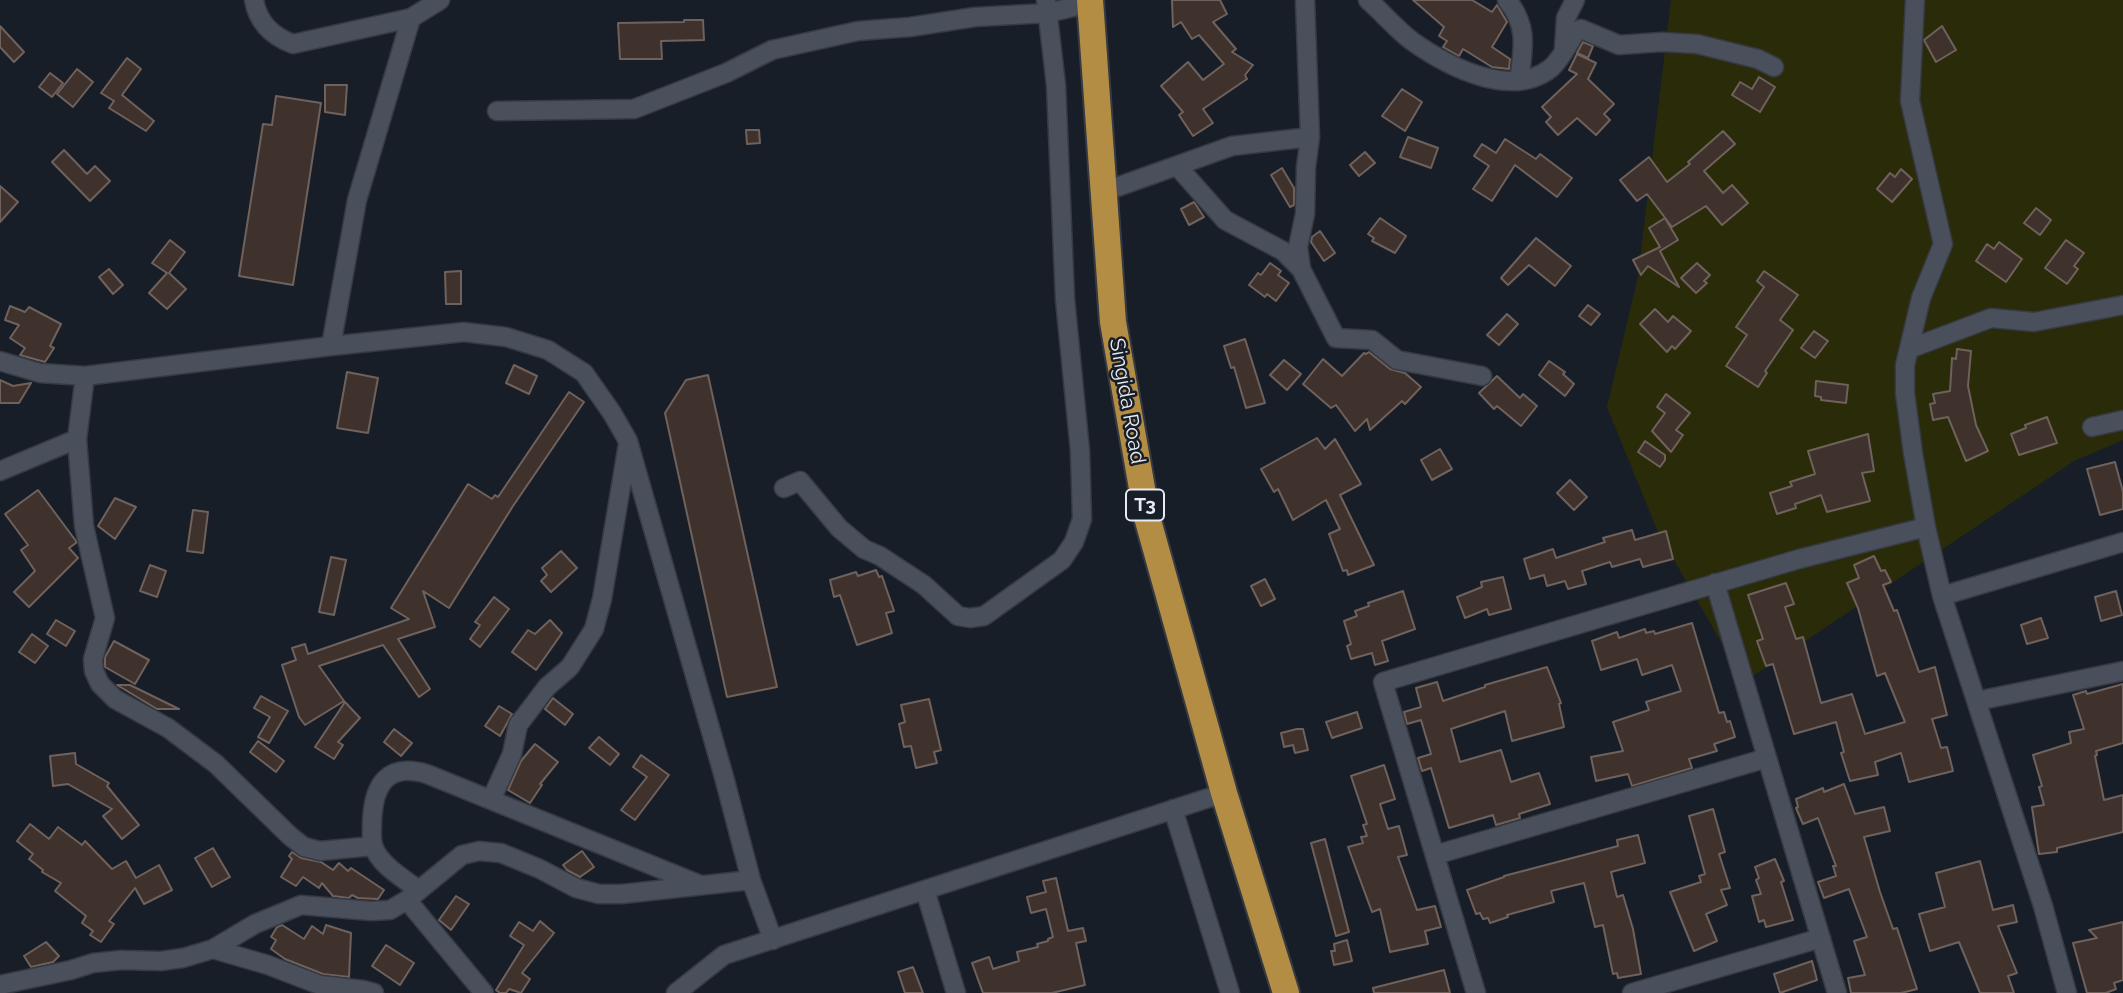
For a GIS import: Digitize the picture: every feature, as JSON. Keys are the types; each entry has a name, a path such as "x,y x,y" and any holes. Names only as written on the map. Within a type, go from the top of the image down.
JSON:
{"highway":[{"name":"Singida Road","path":"1090,2 1102,192 1114,321 1147,517 1224,793 1286,993"}],"street":[{"path":"254,0 261,22 281,39 293,44 411,18 440,0"},
{"path":"1301,269 1298,247 1305,214 1310,137 1305,0"},
{"path":"1368,0 1411,40 1452,64 1497,82 1519,81 1537,76 1551,67 1581,29 1619,45 1662,42 1697,44 1758,59 1774,67"},
{"path":"1507,0 1517,11 1523,27 1519,81"},
{"path":"1563,53 1566,18 1575,0"},
{"path":"1915,0 1910,101 1942,244 1921,298 1905,365 1905,393 1926,527 1942,596 2043,906 2067,993"},
{"path":"496,111 635,109 726,73 772,50 858,31 910,27 1090,2"},
{"path":"783,488 800,481 839,528 864,549 880,556 924,585 958,616 984,616 1062,561 1073,542 1082,519 1080,451 1065,299 1056,85 1047,6"},
{"path":"331,346 357,200 411,18"},
{"path":"1102,192 1232,146 1310,137"},
{"path":"1178,167 1224,220 1283,251 1301,269 1336,338 1372,340 1397,360 1482,376"},
{"path":"1909,349 1991,318 2034,322 2123,305"},
{"path":"0,361 40,373 85,376 464,332 506,337 548,350 584,373 628,441 751,880 772,940"},
{"path":"85,376 77,439 84,526 105,618 93,659 94,671 100,684 115,699 168,728 216,764 304,847 320,851 373,846"},
{"path":"2092,427 2123,420"},
{"path":"0,471 77,439"},
{"path":"491,800 512,754 517,725 547,687 570,667 594,629 602,599 628,441"},
{"path":"1476,993 1383,682 1799,559 1926,527"},
{"path":"1942,596 2123,542"},
{"path":"1715,583 1837,993"},
{"path":"1977,701 2123,671"},
{"path":"1435,855 1767,758"},
{"path":"484,993 413,895 373,846 372,804 383,781 399,770 427,774 702,886"},
{"path":"676,993 724,955 1224,793"},
{"path":"1173,809 1230,993"},
{"path":"0,985 93,963 183,958 213,949 255,924 302,905 390,910 462,855 479,851 501,853 576,888 599,894 751,880"},
{"path":"925,890 956,993"},
{"path":"1632,993 1821,938"},
{"path":"213,949 268,965 320,985 374,993"}],"shaded area":[{"path":"1671,0 2123,0 2123,440 2074,461 1744,682 1658,532 1607,407 1638,277"}],"building":[{"path":"1172,0 1220,0 1227,14 1213,22 1236,49 1232,52 1253,65 1245,75 1247,79 1203,109 1213,123 1193,136 1179,115 1183,112 1161,86 1188,62 1203,80 1224,64 1199,35 1192,39 1181,22 1173,27"},
{"path":"1413,0 1472,0 1492,12 1497,5 1507,22 1492,47 1510,59 1509,69 1492,67 1463,49 1459,56 1443,47 1447,41 1439,36 1444,27"},
{"path":"703,20 704,40 661,41 662,59 620,59 618,23"},
{"path":"0,26 24,52 14,62 0,47"},
{"path":"1942,26 1956,50 1936,62 1924,40"},
{"path":"1583,42 1593,46 1588,58 1577,53"},
{"path":"1577,54 1596,63 1588,79 1614,104 1604,114 1610,120 1596,135 1577,118 1558,135 1546,122 1551,117 1542,107 1577,74 1569,70"},
{"path":"127,58 141,69 122,95 154,121 146,131 109,108 114,101 101,93"},
{"path":"77,69 93,82 73,107 57,94"},
{"path":"50,73 63,83 52,97 39,87"},
{"path":"1759,77 1775,87 1760,112 1732,95 1740,82 1752,89"},
{"path":"325,85 347,85 345,115 325,112"},
{"path":"1402,89 1422,102 1405,131 1382,116"},
{"path":"276,96 321,103 293,285 239,276 263,124 272,125"},
{"path":"746,130 759,130 760,143 747,144"},
{"path":"1723,131 1735,144 1704,171 1723,193 1732,185 1748,203 1722,225 1706,206 1672,227 1647,194 1637,201 1620,180 1649,157 1667,182 1690,164 1688,162"},
{"path":"1408,137 1438,148 1431,168 1400,157"},
{"path":"1505,139 1536,159 1540,154 1572,178 1557,197 1515,165 1492,201 1473,189 1489,166 1474,156 1482,144 1496,153"},
{"path":"64,150 87,174 95,166 110,181 90,201 52,162"},
{"path":"1365,152 1375,163 1359,176 1350,165"},
{"path":"1282,168 1294,188 1294,205 1290,207 1271,175"},
{"path":"1901,169 1912,179 1892,202 1877,189 1890,173 1895,177"},
{"path":"0,186 18,202 0,222"},
{"path":"1194,202 1204,217 1189,225 1181,209"},
{"path":"2036,208 2051,220 2040,235 2024,223"},
{"path":"1380,218 1406,236 1395,253 1372,241 1374,238 1368,234"},
{"path":"1665,218 1678,240 1660,251 1679,287 1648,266 1641,275 1633,260 1660,247 1649,228"},
{"path":"1320,231 1335,253 1324,261 1311,242 1312,237"},
{"path":"1536,238 1571,266 1555,286 1529,265 1508,285 1501,278"},
{"path":"170,240 185,252 169,273 186,289 167,309 149,293 167,273 152,263"},
{"path":"2066,240 2084,253 2074,266 2078,269 2067,284 2045,268"},
{"path":"1999,242 2022,259 2006,282 1976,261 1987,244 1994,249"},
{"path":"1270,263 1281,271 1278,275 1289,283 1276,301 1267,294 1265,297 1249,285"},
{"path":"1697,263 1710,275 1704,281 1707,283 1696,293 1681,278"},
{"path":"109,269 123,285 113,294 99,277"},
{"path":"461,271 461,304 446,304 445,272"},
{"path":"1764,271 1798,295 1780,320 1793,330 1765,371 1767,373 1758,387 1726,366 1747,335 1736,327 1764,287 1757,281"},
{"path":"1588,305 1600,314 1591,325 1579,316"},
{"path":"10,306 25,312 29,307 61,324 50,346 54,348 45,362 20,355 25,348 10,338 19,325 5,320"},
{"path":"1655,309 1668,322 1673,316 1691,331 1675,349 1672,346 1667,352 1640,324"},
{"path":"1507,314 1518,324 1499,345 1487,335"},
{"path":"1814,331 1828,341 1815,358 1801,348"},
{"path":"1245,339 1265,403 1246,408 1234,367 1231,368 1224,346"},
{"path":"1957,349 1971,351 1968,386 1976,425 1988,451 1966,461 1948,417 1933,420 1930,404 1935,403 1933,394 1950,391 1952,358 1956,359"},
{"path":"1369,352 1390,369 1405,373 1421,387 1405,404 1402,401 1370,430 1367,419 1355,431 1336,405 1331,408 1303,384 1323,359 1342,376 1364,353"},
{"path":"1284,360 1301,374 1287,390 1270,375"},
{"path":"1549,361 1565,372 1563,374 1574,384 1565,396 1539,375"},
{"path":"514,365 537,376 529,394 506,383"},
{"path":"347,372 378,378 368,433 337,428"},
{"path":"708,375 777,687 727,697 665,413 686,380"},
{"path":"1497,376 1520,398 1523,394 1537,406 1521,426 1497,406 1494,409 1479,393"},
{"path":"0,380 13,386 31,383 19,403 0,403"},
{"path":"1816,381 1848,385 1846,403 1821,400 1821,397 1815,396"},
{"path":"569,392 584,402 513,506 449,608 423,591 435,627 398,639 430,689 419,697 383,645 319,666 344,701 305,725 299,717 282,665 296,660 292,648 305,644 308,654 409,619 391,608 468,484 492,499 495,495 498,497"},
{"path":"1666,394 1690,413 1676,430 1683,435 1671,452 1652,431 1665,413 1657,407"},
{"path":"2047,417 2057,443 2019,455 2011,434 2026,428 2025,425"},
{"path":"1868,434 1874,471 1862,473 1870,501 1827,512 1821,495 1777,514 1770,493 1792,486 1790,482 1815,474 1808,451"},
{"path":"1317,438 1325,449 1335,439 1361,484 1340,495 1374,565 1348,575 1347,570 1343,571 1329,534 1340,529 1326,500 1293,520 1278,489 1274,492 1261,469"},
{"path":"1645,441 1665,455 1660,467 1638,452"},
{"path":"1440,449 1452,469 1432,480 1421,460"},
{"path":"2115,462 2123,492 2123,509 2100,515 2087,469"},
{"path":"1570,480 1587,497 1574,510 1557,493"},
{"path":"38,490 76,541 69,548 78,558 29,607 14,592 35,571 21,550 28,545 5,514"},
{"path":"115,498 136,507 115,539 98,526"},
{"path":"193,510 208,512 203,553 187,551"},
{"path":"1632,530 1635,540 1666,531 1673,559 1643,567 1640,559 1612,567 1610,562 1582,571 1586,584 1568,589 1565,581 1547,586 1544,575 1530,579 1524,559 1553,549 1556,558 1605,542 1603,538"},
{"path":"561,551 577,568 551,592 541,581 547,575 542,568"},
{"path":"1874,556 1881,571 1885,570 1891,582 1883,585 1894,611 1897,610 1919,672 1935,667 1947,715 1932,719 1941,748 1947,747 1953,771 1909,782 1901,753 1875,762 1878,775 1850,781 1841,753 1844,752 1836,722 1794,734 1773,664 1766,666 1757,641 1763,639 1748,595 1786,583 1794,604 1785,607 1796,639 1803,637 1821,703 1852,694 1865,734 1905,722 1885,673 1877,676 1858,608 1847,583 1859,578 1854,565"},
{"path":"331,557 346,560 334,615 319,612"},
{"path":"150,565 166,571 157,597 140,591"},
{"path":"876,570 879,577 882,576 894,611 886,613 892,633 857,645 840,595 834,597 830,580 856,572 858,576"},
{"path":"1503,577 1511,609 1489,615 1487,609 1465,618 1457,597 1482,587 1481,582"},
{"path":"1265,579 1275,599 1261,606 1251,586"},
{"path":"1403,591 1415,629 1382,641 1388,661 1375,665 1372,653 1351,659 1347,646 1351,644 1344,621 1357,616 1355,611 1369,606 1368,603"},
{"path":"2116,591 2122,615 2101,621 2095,597"},
{"path":"494,597 509,609 480,647 470,639 480,625 475,622"},
{"path":"2041,618 2048,638 2027,644 2021,625"},
{"path":"56,620 75,631 66,646 47,634"},
{"path":"550,620 562,633 536,670 512,652 528,630 535,634"},
{"path":"1692,623 1719,713 1724,712 1727,722 1730,721 1735,737 1714,744 1717,751 1689,759 1692,768 1632,786 1628,774 1596,781 1591,757 1623,751 1613,722 1649,710 1646,702 1681,691 1672,665 1642,675 1637,659 1601,670 1592,641 1617,632 1619,638 1645,629 1646,633 1654,631 1655,634"},
{"path":"32,634 48,646 35,663 19,652"},
{"path":"114,641 149,660 135,684 105,667 105,657"},
{"path":"1547,667 1561,703 1559,704 1564,727 1512,741 1505,711 1451,729 1460,762 1501,750 1511,782 1539,773 1550,804 1519,814 1520,818 1496,825 1493,815 1449,828 1431,768 1422,771 1418,758 1431,754 1421,720 1407,724 1404,712 1421,707 1416,688 1437,682 1443,701 1485,685"},
{"path":"2123,684 2123,743 2096,751 2095,756 2104,800 2123,795 2123,832 2057,848 2057,852 2039,854 2032,807 2044,805 2039,787 2042,786 2033,755 2071,743 2069,732 2084,729 2073,695"},
{"path":"117,685 130,685 179,709 157,709"},
{"path":"261,696 288,711 269,743 258,737 270,717 254,708"},
{"path":"553,698 573,714 565,725 545,709"},
{"path":"929,699 941,750 934,752 937,763 916,768 911,746 904,747 899,724 905,722 901,705"},
{"path":"345,702 360,718 338,742 343,745 334,759 315,747"},
{"path":"499,706 512,714 500,736 485,726"},
{"path":"1357,712 1362,728 1332,738 1326,722"},
{"path":"394,729 412,743 401,756 384,742"},
{"path":"1303,729 1308,750 1295,753 1293,745 1284,747 1281,733"},
{"path":"599,737 619,754 610,765 589,748"},
{"path":"258,741 284,761 276,772 250,752"},
{"path":"535,744 558,762 540,784 542,785 530,803 508,790 521,761"},
{"path":"75,753 76,764 109,783 107,786 139,825 122,839 103,816 112,809 68,784 53,786 50,756"},
{"path":"641,755 669,775 635,820 621,810 647,777 633,767"},
{"path":"1384,765 1395,799 1380,804 1388,829 1399,826 1407,855 1398,857 1417,910 1435,906 1441,927 1425,931 1428,944 1390,952 1380,909 1372,912 1348,847 1363,843 1361,837 1367,836 1363,825 1367,824 1351,776"},
{"path":"1844,784 1855,814 1884,807 1890,831 1864,837 1880,892 1893,929 1897,928 1917,989 1901,993 1851,993 1848,978 1865,975 1854,941 1867,937 1849,889 1824,898 1818,882 1836,876 1833,866 1836,866 1818,818 1803,824 1796,808 1796,799 1823,788 1824,792"},
{"path":"1713,809 1725,852 1719,854 1730,888 1721,890 1727,905 1706,914 1717,941 1694,951 1670,892 1701,882 1699,876 1705,874 1689,816"},
{"path":"30,824 49,839 58,827 82,845 85,841 112,869 126,861 136,878 159,865 172,890 144,904 135,888 109,921 114,924 101,942 90,935 93,931 82,923 86,916 55,891 61,883 42,872 43,870 29,859 33,854 17,841"},
{"path":"1638,835 1645,863 1611,872 1617,897 1623,895 1633,929 1641,974 1618,978 1617,973 1613,974 1603,925 1595,927 1584,883 1551,891 1554,902 1507,915 1508,917 1490,923 1488,918 1483,919 1480,913 1476,914 1467,890 1504,876 1618,846 1617,840"},
{"path":"1325,839 1349,932 1336,936 1311,843"},
{"path":"213,848 230,877 212,887 195,858"},
{"path":"582,851 594,867 580,877 563,865"},
{"path":"292,852 301,858 321,862 333,870 339,863 348,871 351,868 384,890 378,899 352,895 349,898 333,896 322,883 319,888 303,877 296,886 281,877 292,859 289,856"},
{"path":"1775,859 1784,881 1781,882 1793,920 1766,927 1764,920 1759,922 1752,896 1761,894 1755,867"},
{"path":"1980,861 1993,910 2013,905 2017,922 1998,926 2017,973 2008,976 2014,993 1980,993 1959,942 1930,951 1919,914 1945,907 1936,873"},
{"path":"1056,878 1068,931 1083,928 1086,941 1076,943 1085,985 1052,993 983,993 972,963 989,957 993,969 1019,961 1017,952 1038,947 1037,944 1053,937 1046,909 1031,913 1027,897 1046,892 1043,881"},
{"path":"456,896 469,904 451,930 439,920"},
{"path":"540,921 554,933 522,973 530,979 521,993 509,989 506,993 500,993 496,990 524,945 510,936 519,922 533,931"},
{"path":"2123,922 2123,980 2114,983 2116,989 2106,993 2087,993 2073,943 2097,938 2089,930"},
{"path":"282,925 304,939 312,926 323,934 326,925 351,933 349,977 323,974 285,959 271,949 276,940 271,937 277,927"},
{"path":"1347,940 1352,961 1334,965 1331,951 1335,951 1334,944"},
{"path":"46,942 59,956 53,962 31,967 24,956"},
{"path":"386,945 414,963 400,985 372,966"},
{"path":"1812,961 1817,980 1780,993 1774,974"},
{"path":"913,967 923,993 905,993 898,972"},
{"path":"1444,970 1450,993 1374,993 1373,988"}]}
